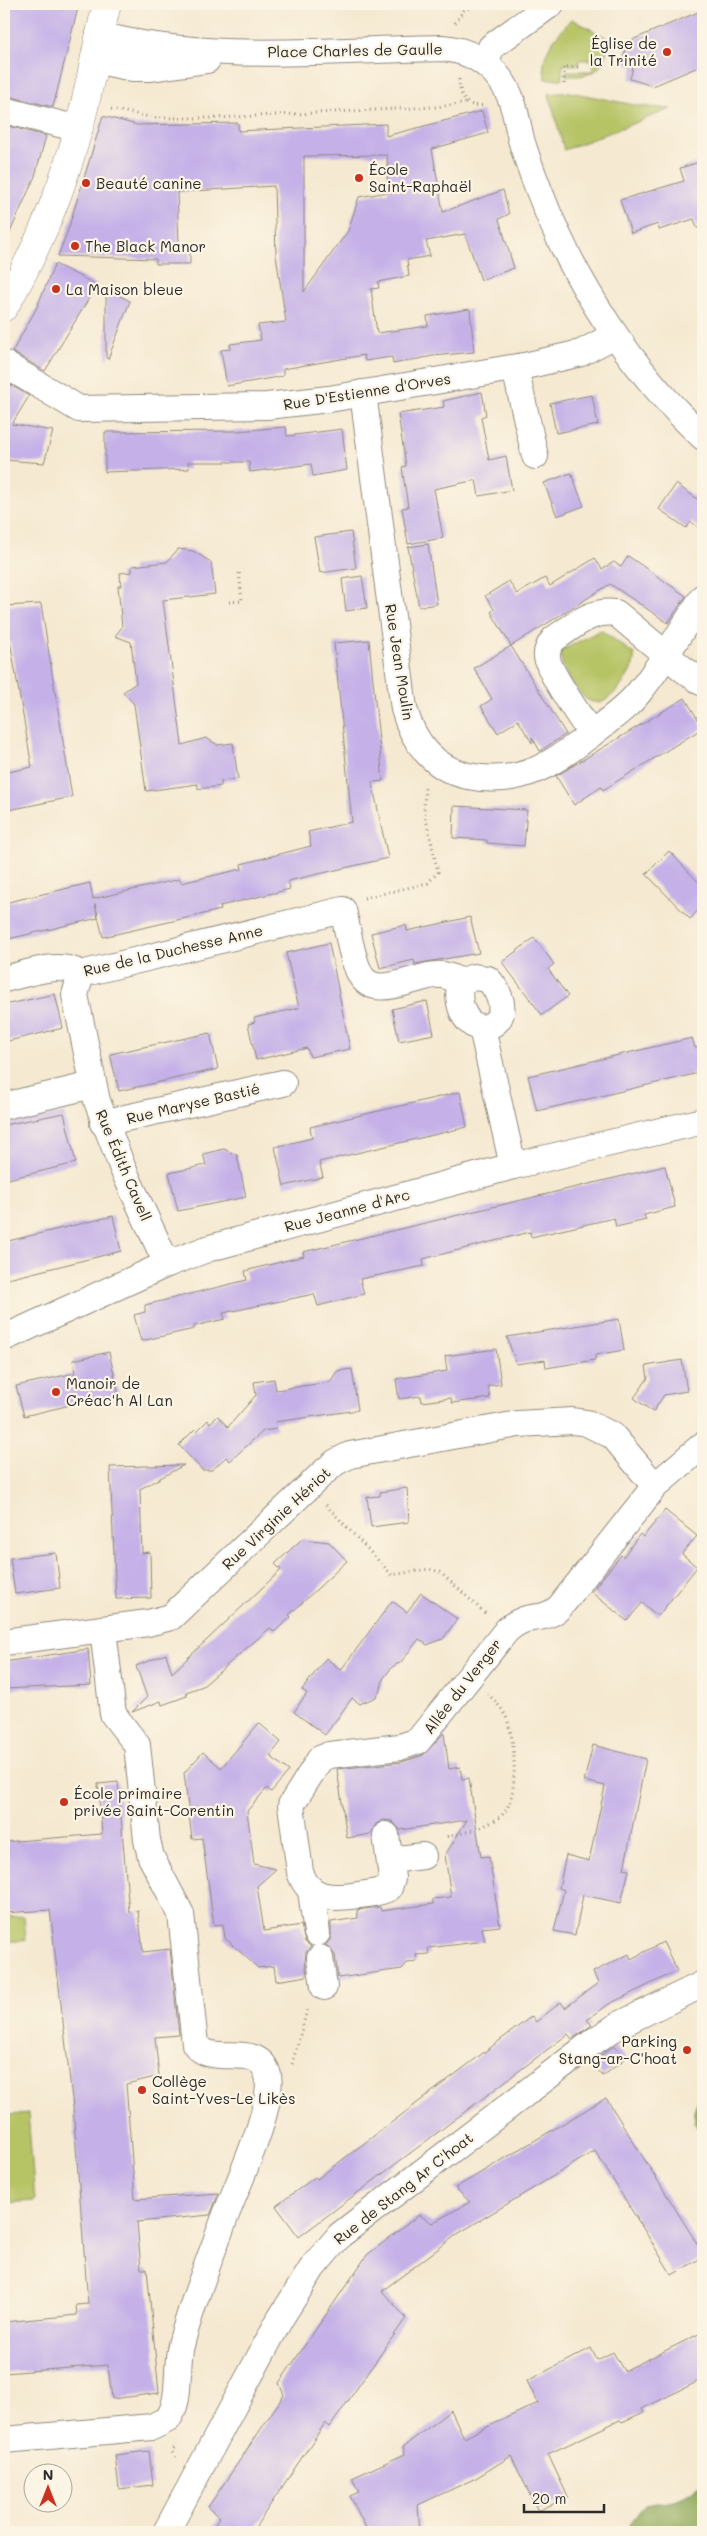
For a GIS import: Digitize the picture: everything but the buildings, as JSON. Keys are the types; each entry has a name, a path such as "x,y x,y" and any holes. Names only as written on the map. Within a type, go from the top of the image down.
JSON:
{"main road":[{"path":"4,307 43,228 78,129 107,4"}],"street":[{"path":"486,64 491,47 551,4"},
{"name":"Place Charles de Gaulle","path":"96,47 133,68 159,68 249,52 442,48 466,52 486,64 500,78 512,99 527,157 554,228 589,293 615,335 650,381 703,437"},
{"path":"4,110 78,129"},
{"name":"Rue D'Estienne d'Orves","path":"4,364 78,409 276,405 515,368 581,353 615,335"},
{"path":"515,368 535,456"},
{"name":"Rue Jean Moulin","path":"363,393 402,696 408,722 414,735 435,762 461,774 491,779 513,778 542,768 591,734 639,692 703,597"},
{"path":"591,734 546,656 550,643 594,613 604,611 616,613 703,683"},
{"path":"353,904 358,969 366,982 378,987 438,974 452,977 461,982"},
{"name":"Rue de la Duchesse Anne","path":"4,979 56,967 74,970 81,974 353,904"},
{"name":"Rue Édith Cavell","path":"81,974 75,995 93,1085 103,1123 167,1264"},
{"path":"482,977 492,984 502,1002 500,1016 496,1023 482,1028 469,1023 464,1016 459,997 461,982 466,978 482,977"},
{"path":"482,1028 513,1166"},
{"name":"Rue Maryse Bastié","path":"103,1123 283,1082"},
{"path":"4,1106 93,1085"},
{"name":"Rue Jeanne d'Arc","path":"4,1338 167,1264 210,1248 513,1166 703,1121"},
{"name":"Rue Virginie Hériot","path":"4,1642 155,1622 171,1616 323,1473 336,1462 350,1455 518,1424 573,1421 587,1423 613,1436 655,1486"},
{"name":"Allée du Verger","path":"324,1987 311,1891 300,1872 291,1804 313,1766 326,1756 400,1747 418,1741 506,1630 517,1621 526,1617 546,1616 559,1608 655,1486 703,1445"},
{"path":"4,2440 152,2427 168,2419 175,2404 177,2368 187,2323 254,2144 270,2083 265,2066 259,2060 248,2056 209,2054 200,2050 195,2044 181,1914 151,1857 147,1840 137,1745 114,1714 103,1630"},
{"path":"311,1891 322,1896 337,1898 384,1890 389,1888 392,1878 388,1847 423,1856"},
{"name":"Rue de Stang Ar C'hoat","path":"166,2532 280,2319 317,2262 340,2235 594,2041 619,2025 703,1984"}],"path":[{"path":"455,22 464,10 484,4"},
{"path":"564,84 564,67 581,67"},
{"path":"85,102 154,118 214,118 436,107 466,103"},
{"path":"229,602 242,601 239,572"},
{"path":"353,904 428,883 436,876 438,872 424,811 423,794 426,779"},
{"path":"336,1514 392,1575 429,1569 440,1572 474,1605 506,1630"},
{"path":"423,1856 437,1837 459,1836 472,1828 494,1821 503,1814 511,1798 513,1762 506,1718 494,1700 468,1678"}],"green space":[{"path":"572,19 611,40 604,58 592,73 566,76 566,71 593,71 593,60 579,60 578,65 563,65 562,79 546,79 544,62 546,54 560,32"},
{"path":"570,92 639,106 671,109 564,150 549,94"},
{"path":"601,630 634,654 634,660 632,668 618,690 600,703 588,700 576,689 564,668 561,655 562,650"},
{"path":"24,1916 26,1940 4,1942 4,1917"},
{"path":"703,2087 703,2133 694,2123 694,2111"},
{"path":"28,2113 35,2201 4,2203 4,2116"},
{"path":"703,2482 703,2532 590,2532 626,2530 645,2505 683,2497"}],"place":[{"name":"Église de la Trinité","path":"667,52"},
{"name":"École Saint-Raphaël","path":"359,178"},
{"name":"Beauté canine","path":"86,183"},
{"name":"The Black Manor","path":"75,246"},
{"name":"La Maison bleue","path":"56,289"},
{"name":"Manoir de Créac'h Al Lan","path":"56,1392"},
{"name":"École primaire privée Saint-Corentin","path":"64,1802"},
{"name":"Parking Stang-ar-C'hoat","path":"687,2050"},
{"name":"Collège Saint-Yves-Le Likès","path":"142,2090"}]}
